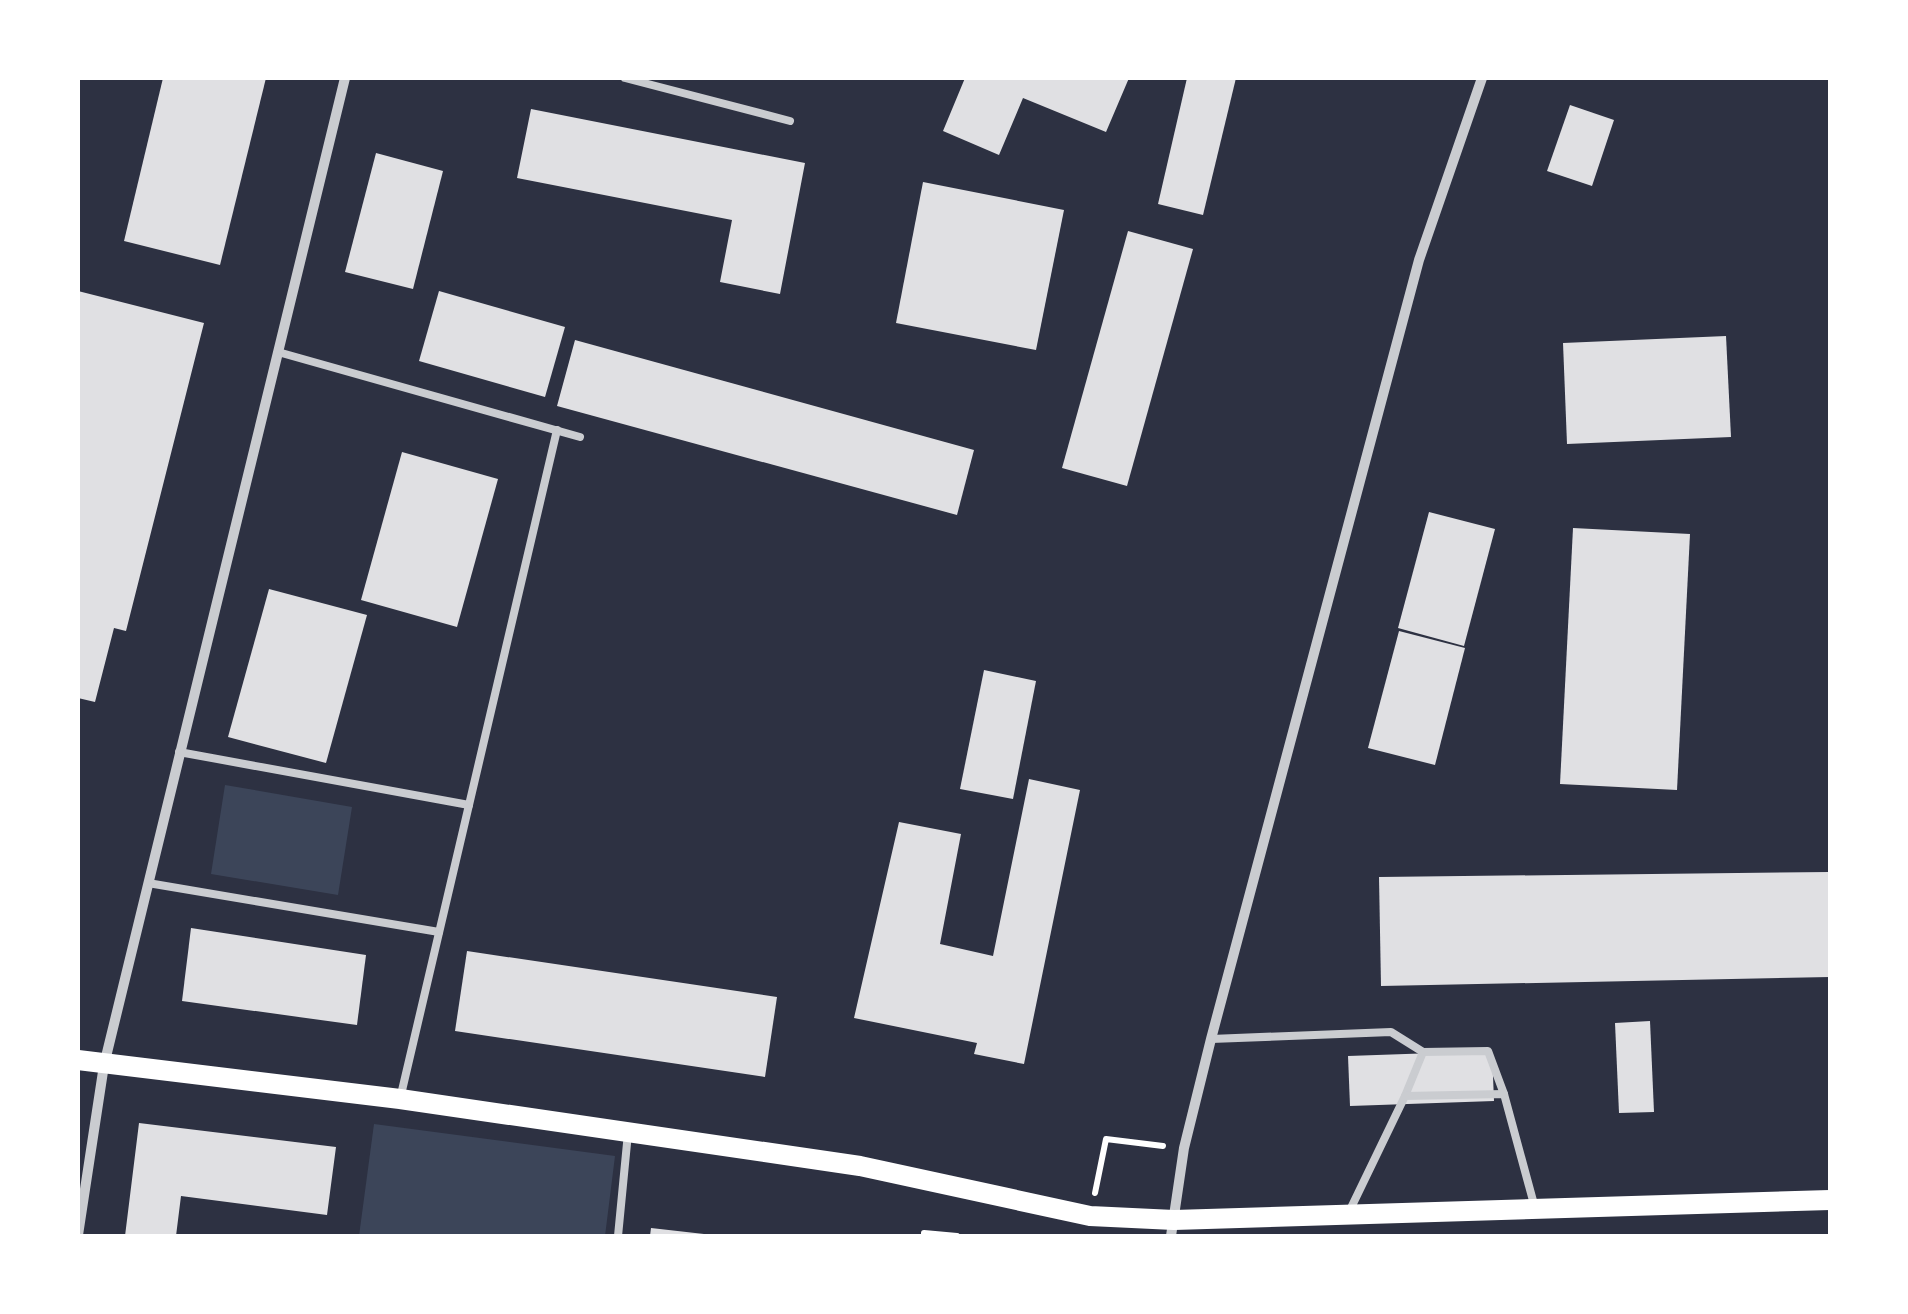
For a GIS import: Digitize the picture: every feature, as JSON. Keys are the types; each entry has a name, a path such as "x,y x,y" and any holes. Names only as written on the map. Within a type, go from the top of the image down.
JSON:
{"main road":[{"path":"78,1060 400,1099 860,1166 1090,1216 1172,1228 1349,1213 1830,1200"}],"street":[{"path":"78,1234 104,1065 146,883 346,78"},
{"path":"1172,1228 1184,1148 1211,1039 1418,260 1482,78"}],"lane":[{"path":"625,78 790,121"},
{"path":"278,352 580,437"},
{"path":"400,1099 557,430"},
{"path":"179,752 469,805"},
{"path":"146,883 439,932"},
{"path":"1211,1039 1391,1032 1424,1052 1488,1051 1535,1208"},
{"path":"1349,1213 1424,1052"},
{"path":"1405,1096 1504,1094"},
{"path":"618,1236 628,1133"}],"path":[{"path":"1090,1216 1106,1139 1184,1148"},
{"path":"924,1236 957,1236"}],"shaded area":[{"path":"225,785 352,807 338,895 211,874"},
{"path":"374,1124 615,1156 605,1236 359,1236"}],"building":[{"path":"163,78 266,78 220,265 124,241"},
{"path":"965,78 1129,78 1106,132 1023,98 999,155 943,131"},
{"path":"1187,78 1236,78 1203,215 1158,204"},
{"path":"1570,105 1614,120 1592,186 1547,171"},
{"path":"531,109 805,163 780,294 720,282 732,220 517,178"},
{"path":"376,153 443,171 413,289 345,272"},
{"path":"923,182 1064,210 1036,350 896,323"},
{"path":"1128,231 1193,249 1127,486 1062,468"},
{"path":"78,291 204,323 126,631 114,628 95,702 78,698"},
{"path":"439,291 565,327 545,397 419,361"},
{"path":"1726,336 1731,437 1567,444 1563,343"},
{"path":"575,340 974,450 957,515 557,406"},
{"path":"402,452 498,479 457,627 361,600"},
{"path":"1429,512 1495,529 1464,646 1398,628"},
{"path":"1573,528 1690,534 1677,790 1560,784"},
{"path":"269,589 367,615 326,763 228,737"},
{"path":"1399,631 1465,648 1435,765 1368,748"},
{"path":"984,670 1036,681 1013,799 960,789"},
{"path":"1029,779 1080,790 1024,1064 974,1054 977,1043 854,1018 899,822 961,834 940,944 993,956"},
{"path":"1830,872 1830,977 1381,986 1379,877"},
{"path":"191,928 366,955 357,1025 182,1001"},
{"path":"467,951 777,997 765,1077 455,1031"},
{"path":"1650,1021 1654,1112 1619,1113 1615,1023"},
{"path":"1492,1051 1494,1101 1350,1106 1348,1056"},
{"path":"139,1123 336,1147 327,1215 181,1196 176,1236 125,1236"},
{"path":"651,1228 704,1234 704,1236 650,1236"}]}
